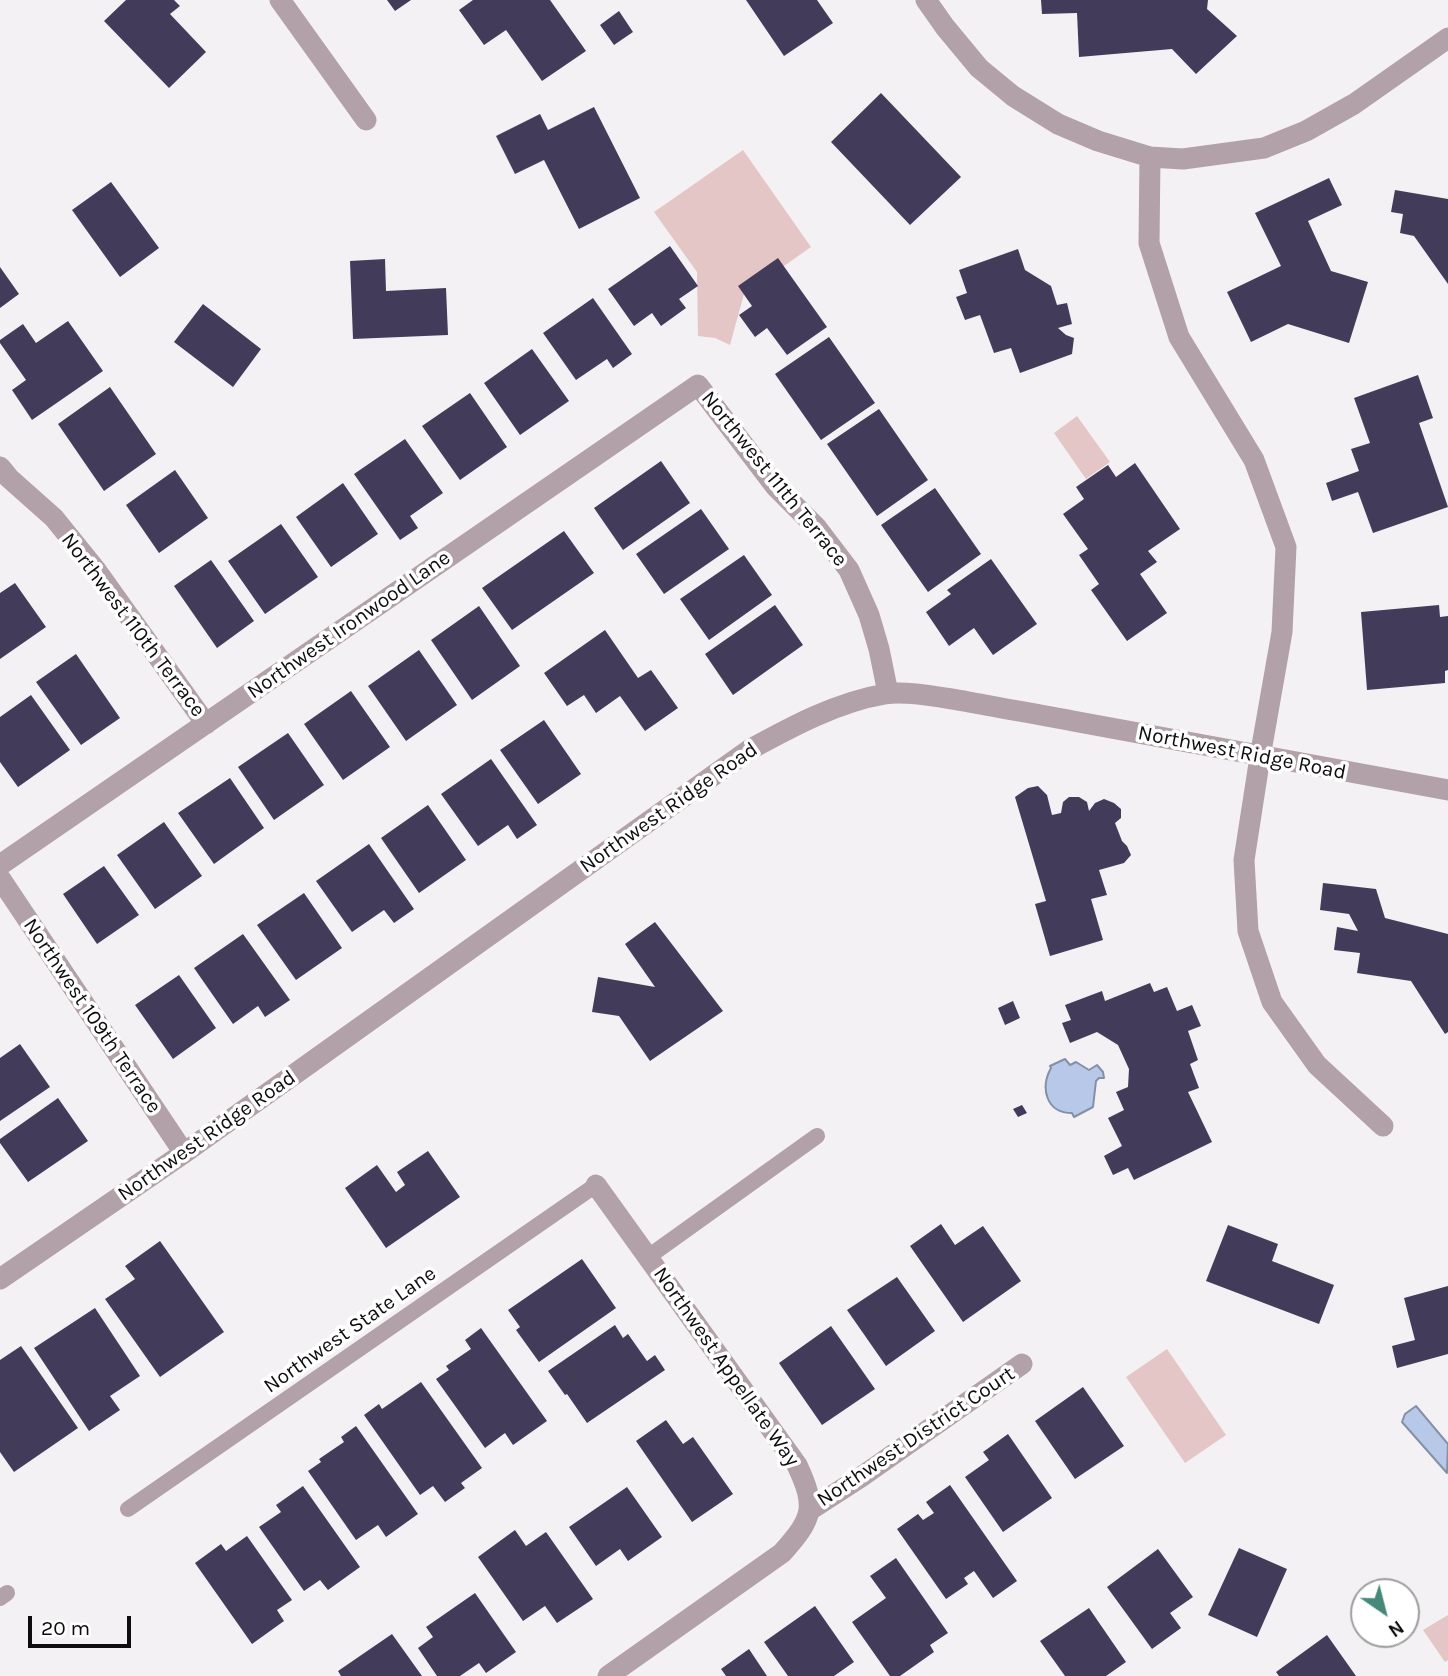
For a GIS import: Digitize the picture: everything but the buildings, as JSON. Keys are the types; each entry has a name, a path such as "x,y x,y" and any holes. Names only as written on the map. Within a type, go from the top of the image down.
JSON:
{"street":[{"path":"280,0 366,120"},
{"path":"926,0 979,68 1013,96 1058,124 1098,141 1150,157 1182,159 1264,148 1296,135 1354,104 1448,38"},
{"path":"1150,157 1149,243 1179,337 1254,460 1286,547 1282,632 1244,860 1248,931 1272,1002 1317,1065 1383,1126"},
{"name":"Northwest 111th Terrace","path":"698,385 775,486 817,528 849,570 869,615 888,693"},
{"name":"Northwest Ironwood Lane","path":"0,866 698,385"},
{"name":"Northwest 110th Terrace","path":"0,467 54,518 96,569 206,724"},
{"name":"Northwest Ridge Road","path":"0,1279 184,1153 749,750 785,730 860,700 888,693 933,696 1448,790"},
{"name":"Northwest 109th Terrace","path":"0,878 184,1153"},
{"name":"Northwest Appellate Way","path":"596,1185 797,1465 808,1488 810,1510"},
{"name":"Northwest District Court","path":"810,1510 1022,1364"},
{"path":"608,1676 782,1553 801,1532 810,1510"}],"lane":[{"path":"648,1257 817,1136"},
{"name":"Northwest State Lane","path":"128,1509 596,1185"}],"shaded area":[{"path":"743,150 811,247 744,294 730,345 715,338 698,336 697,272 654,212"},
{"path":"1077,416 1110,462 1086,479 1054,433"},
{"path":"1167,1349 1226,1435 1185,1463 1126,1377"},
{"path":"1448,1615 1448,1660 1445,1662 1423,1630"}],"water":[{"path":"1065,1059 1070,1065 1076,1062 1089,1070 1097,1065 1104,1078 1096,1081 1093,1107 1074,1117 1072,1113 1056,1109 1046,1091 1050,1066"},
{"path":"1416,1406 1448,1444 1447,1473 1402,1422 1405,1414"}]}
